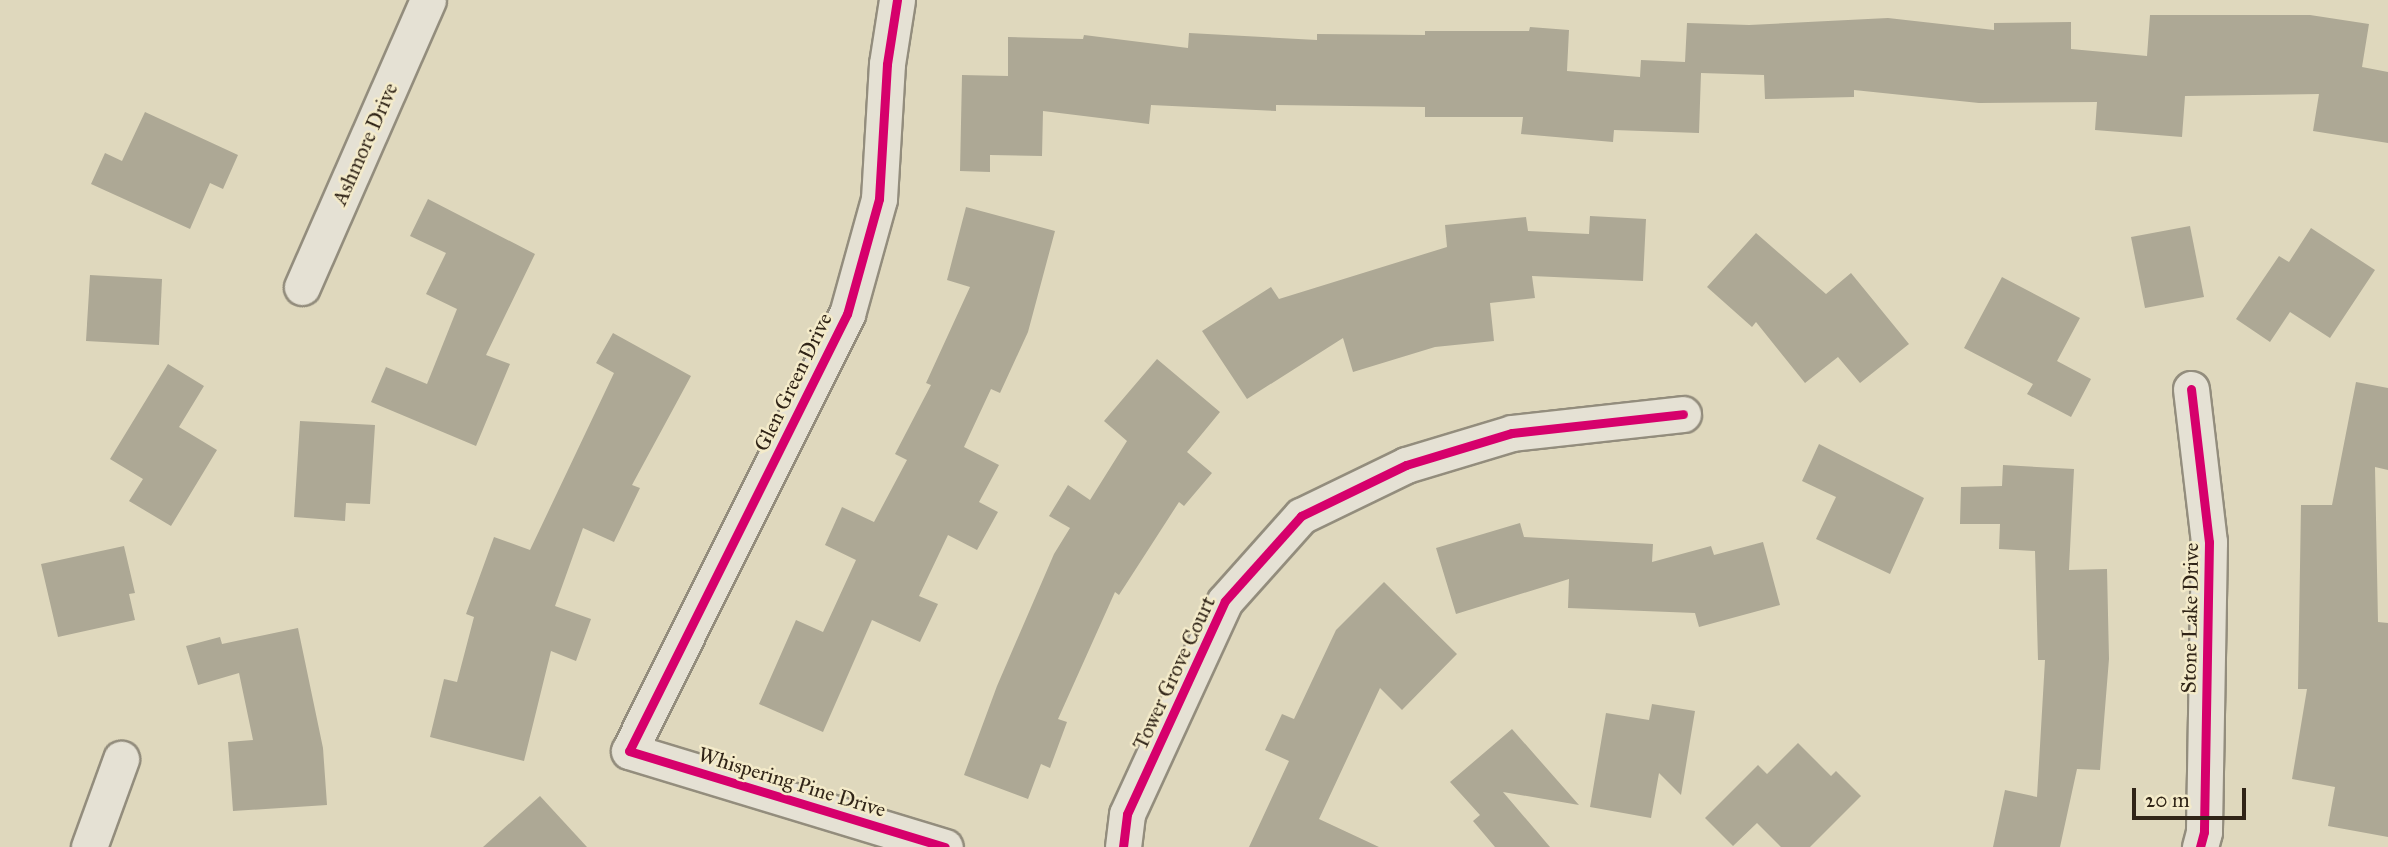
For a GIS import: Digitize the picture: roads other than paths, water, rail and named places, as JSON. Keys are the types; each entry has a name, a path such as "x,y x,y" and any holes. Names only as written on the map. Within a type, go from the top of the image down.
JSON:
{"street":[{"name":"Ashmore Drive","path":"302,287 428,0"},
{"name":"Glen Green Drive","path":"629,751 847,314 878,199 887,64 897,0"},
{"name":"Stone Lake Drive","path":"2191,389 2209,542 2204,832 2200,847"},
{"name":"Tower Grove Court","path":"1123,847 1127,814 1225,601 1301,516 1406,465 1512,433 1684,414"},
{"name":"Whispering Pine Drive","path":"629,751 945,847"},
{"path":"89,847 121,759"}]}
